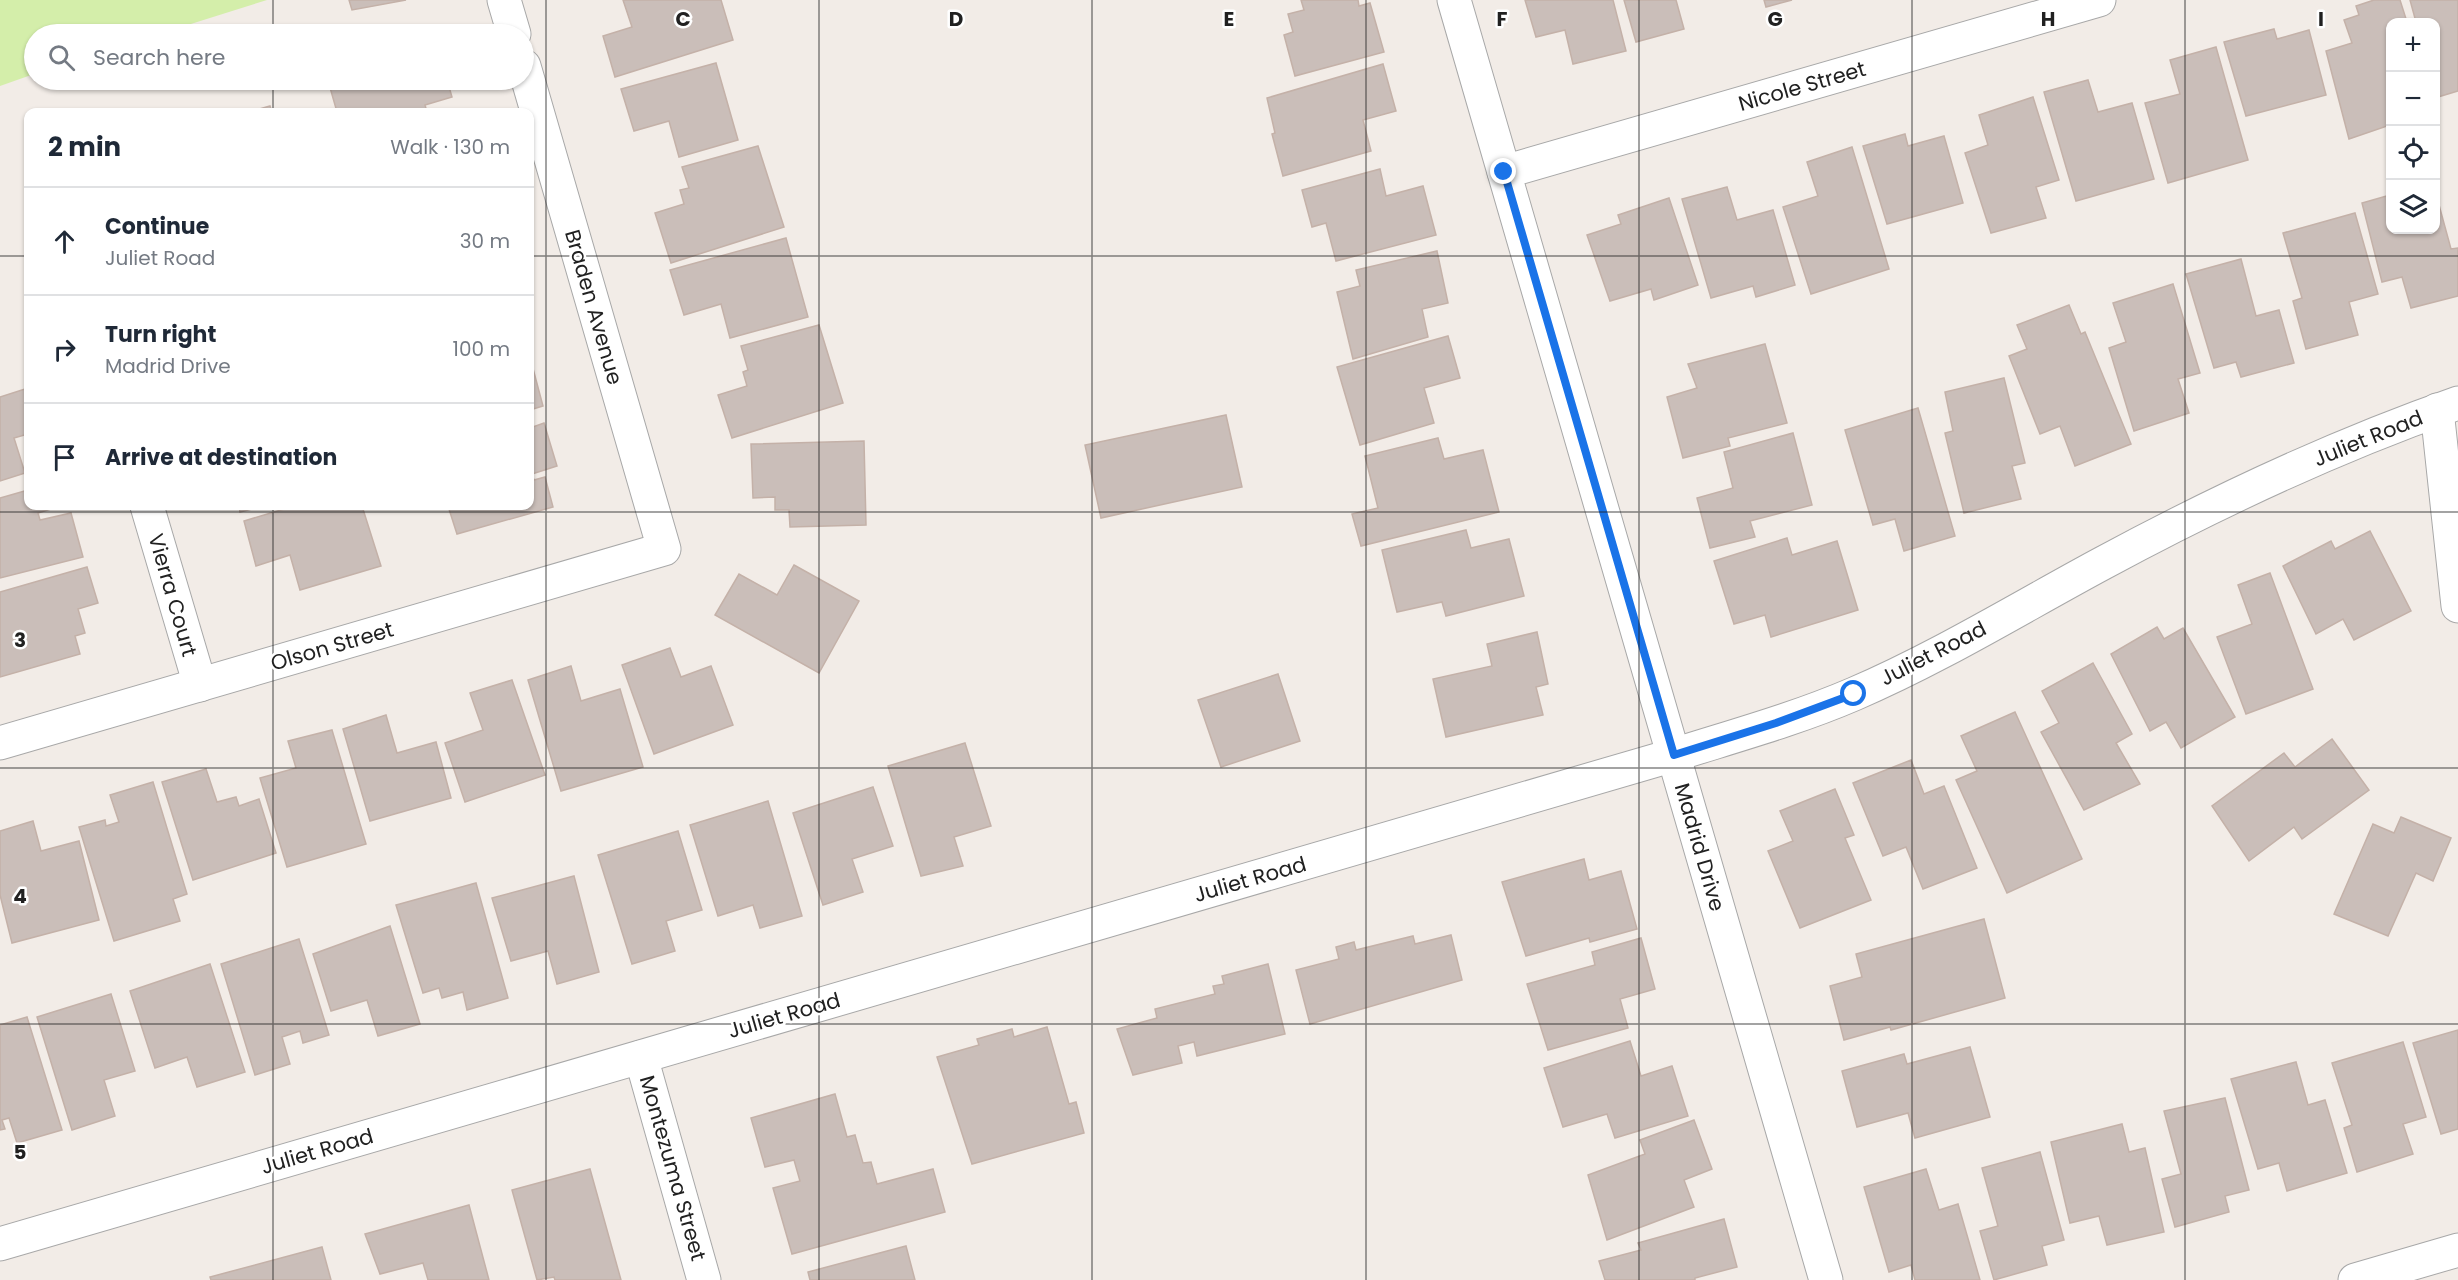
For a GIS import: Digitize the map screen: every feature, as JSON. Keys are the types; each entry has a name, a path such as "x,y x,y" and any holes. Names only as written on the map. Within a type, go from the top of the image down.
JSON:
{"street":[{"path":"504,0 511,24"},
{"name":"Madrid Drive","path":"1454,0 1826,1280"},
{"name":"Nicole Street","path":"1504,172 2099,0"},
{"name":"Braden Avenue","path":"531,90 663,549"},
{"path":"2447,407 2458,606"},
{"name":"Juliet Road","path":"0,1244 1674,755 1776,723 1854,694 1937,653 2106,561 2252,486 2347,444 2447,407"},
{"name":"Vierra Court","path":"148,510 200,685"},
{"name":"Olson Street","path":"0,743 663,549"},
{"name":"Montezuma Street","path":"641,1057 704,1280"},
{"path":"2355,1280 2458,1250"}],"green space":[{"path":"0,0 267,0 191,24 24,24 24,78 0,86"}],"building":[{"path":"349,0 406,0 352,10"},
{"path":"623,0 721,0 733,40 615,77 603,36 632,27"},
{"path":"1301,0 1358,0 1359,6 1370,3 1384,52 1295,76 1284,35 1293,32 1288,14 1304,10"},
{"path":"1525,0 1613,0 1626,51 1573,64 1565,30 1536,37"},
{"path":"1624,0 1676,0 1684,29 1636,42"},
{"path":"1764,0 1792,0 1766,7"},
{"path":"2374,0 2400,0 2406,18 2386,18 2386,126 2349,139 2326,51 2352,43 2344,20 2359,15 2356,6"},
{"path":"2410,0 2458,0 2458,91 2440,96 2440,18 2415,18"},
{"path":"2274,29 2277,39 2309,30 2326,95 2246,116 2224,42"},
{"path":"2216,47 2248,160 2168,183 2145,103 2180,94 2170,60"},
{"path":"716,63 738,140 679,157 669,121 634,131 621,89"},
{"path":"1383,64 1396,111 1363,120 1371,151 1283,176 1272,134 1275,133 1267,98"},
{"path":"2088,80 2098,112 2132,103 2154,179 2076,201 2044,92"},
{"path":"331,90 450,90 452,97 425,105 426,108 336,108"},
{"path":"2033,97 2059,180 2036,187 2046,218 1991,233 1965,153 1988,145 1979,115"},
{"path":"1905,134 1908,146 1944,136 1963,203 1887,224 1863,146"},
{"path":"758,146 784,227 671,263 655,213 684,204 680,190 689,188 682,167"},
{"path":"1852,147 1889,269 1811,294 1783,207 1818,196 1807,162"},
{"path":"1380,169 1386,196 1423,186 1436,235 1336,261 1326,223 1312,227 1302,190"},
{"path":"1727,187 1737,220 1773,210 1795,285 1756,297 1753,286 1711,298 1682,199"},
{"path":"2386,196 2386,234 2440,234 2440,209 2451,249 2458,248 2458,296 2411,308 2402,277 2382,282 2362,203"},
{"path":"1669,198 1698,285 1654,300 1651,289 1610,301 1587,235 1621,224 1618,215"},
{"path":"2355,213 2378,294 2349,302 2358,335 2306,349 2293,301 2302,298 2283,233"},
{"path":"786,238 808,317 730,338 721,304 684,315 670,270"},
{"path":"1437,251 1448,303 1422,309 1428,337 1353,359 1337,292 1360,286 1356,270"},
{"path":"2241,259 2256,316 2279,310 2294,363 2241,377 2236,362 2214,368 2186,274"},
{"path":"2173,284 2200,373 2178,379 2189,413 2134,431 2109,348 2126,342 2113,303"},
{"path":"2069,305 2081,334 2085,332 2131,444 2075,466 2060,426 2040,434 2009,356 2027,349 2017,325"},
{"path":"819,325 843,403 732,438 718,395 747,386 743,372 748,370 741,346"},
{"path":"1448,336 1460,378 1424,388 1434,423 1360,445 1337,367"},
{"path":"1765,344 1787,423 1728,438 1730,446 1683,458 1667,397 1697,388 1688,364"},
{"path":"534,372 543,406 534,409"},
{"path":"2004,378 2025,463 2012,466 2021,499 1964,513 1945,433 1953,431 1945,392"},
{"path":"24,389 24,435 14,438 24,473 0,481 0,397"},
{"path":"1918,408 1955,536 1904,551 1895,519 1873,525 1845,430"},
{"path":"1226,415 1242,487 1101,518 1085,445"},
{"path":"544,423 557,466 534,473 534,427"},
{"path":"1793,433 1812,505 1750,521 1755,537 1710,548 1697,498 1733,488 1724,452"},
{"path":"1438,438 1444,459 1483,450 1499,512 1361,546 1352,514 1378,508 1365,456"},
{"path":"864,441 866,525 790,527 789,510 775,510 775,497 753,498 751,444"},
{"path":"545,477 553,507 457,534 449,510 534,510 534,480"},
{"path":"24,491 24,510 48,510 38,513 40,520 71,513 83,557 0,578 0,498"},
{"path":"281,510 363,510 381,566 300,590 290,555 256,566 244,521"},
{"path":"1466,530 1471,548 1509,539 1524,596 1446,616 1442,602 1397,612 1382,550"},
{"path":"2370,531 2411,611 2354,640 2343,619 2316,634 2283,566 2331,541 2335,549"},
{"path":"1787,538 1792,555 1837,541 1858,610 1771,637 1765,615 1734,624 1714,561"},
{"path":"794,565 859,601 819,673 715,615 739,574 777,595"},
{"path":"87,567 98,603 78,609 85,633 75,636 80,654 0,677 0,592"},
{"path":"2270,573 2313,689 2246,714 2217,637 2252,624 2238,585"},
{"path":"2157,627 2164,639 2183,628 2235,717 2181,748 2166,722 2150,731 2111,654"},
{"path":"1537,632 1548,684 1536,687 1543,715 1446,737 1433,679 1492,666 1487,644"},
{"path":"670,648 681,677 711,666 733,725 654,754 622,665"},
{"path":"2093,663 2132,734 2116,743 2140,784 2084,810 2041,732 2059,723 2042,691"},
{"path":"571,666 581,701 620,689 643,767 561,791 528,680"},
{"path":"1278,674 1300,741 1221,767 1198,700"},
{"path":"512,680 545,775 465,802 445,743 483,730 470,693"},
{"path":"2015,712 2082,859 2007,893 1956,780 1977,771 1961,736"},
{"path":"386,715 397,753 436,742 451,798 370,821 343,729"},
{"path":"332,730 366,844 287,867 260,778 296,768 288,741"},
{"path":"2332,739 2369,790 2302,839 2294,827 2249,861 2212,806 2284,753 2295,767"},
{"path":"965,743 991,826 954,837 963,866 921,876 888,766"},
{"path":"1911,760 1924,794 1944,786 1977,868 1923,889 1906,847 1883,856 1853,783"},
{"path":"206,769 217,802 236,797 239,806 259,799 276,853 193,880 162,782"},
{"path":"153,782 187,894 173,899 180,921 114,941 79,827 105,820 106,826 119,822 110,795"},
{"path":"873,787 893,846 852,859 863,892 823,905 793,813"},
{"path":"1835,789 1854,835 1845,838 1871,900 1800,928 1768,851 1793,841 1780,811"},
{"path":"768,801 802,916 760,928 753,905 718,916 690,825"},
{"path":"2401,817 2451,838 2433,881 2416,873 2388,936 2334,914 2373,824 2394,833"},
{"path":"33,821 41,851 79,841 99,920 12,943 0,895 0,831"},
{"path":"678,831 702,910 666,921 675,951 632,964 598,855"},
{"path":"1584,859 1589,880 1621,871 1637,929 1590,942 1589,938 1526,956 1502,882"},
{"path":"574,876 599,972 557,984 548,951 511,961 492,898"},
{"path":"476,883 508,998 467,1010 463,992 442,998 439,988 423,993 396,905"},
{"path":"1984,919 2005,998 1891,1030 1890,1027 1844,1040 1830,986 1862,977 1856,954"},
{"path":"390,926 420,1024 378,1036 367,1000 331,1011 313,954"},
{"path":"1451,935 1462,980 1310,1024 1296,970 1339,959 1336,947 1354,942 1356,950 1413,936 1415,944"},
{"path":"1641,938 1655,989 1620,999 1628,1028 1548,1050 1527,984 1595,965 1592,952"},
{"path":"299,939 329,1035 303,1043 300,1031 282,1037 290,1064 255,1075 221,964"},
{"path":"210,964 245,1072 197,1087 187,1057 155,1068 130,991"},
{"path":"1268,964 1285,1034 1197,1056 1194,1042 1178,1046 1182,1063 1133,1075 1117,1029 1157,1018 1155,1009 1215,994 1213,986 1224,984 1222,976"},
{"path":"111,994 135,1071 104,1080 115,1116 72,1130 37,1017"},
{"path":"27,1017 62,1130 17,1143 9,1118 2,1120 5,1129 0,1130 0,1025"},
{"path":"1047,1027 1069,1104 1076,1102 1084,1133 972,1164 937,1057 979,1045 977,1039 1012,1029 1014,1037"},
{"path":"2458,1030 2458,1129 2441,1134 2413,1043"},
{"path":"1630,1041 1641,1076 1672,1066 1688,1116 1615,1138 1607,1114 1563,1127 1544,1068"},
{"path":"2403,1042 2426,1117 2403,1124 2413,1154 2357,1172 2344,1128 2352,1125 2332,1063"},
{"path":"1970,1047 1990,1117 1915,1138 1908,1113 1857,1127 1842,1071 1904,1054 1907,1064"},
{"path":"2296,1062 2308,1105 2325,1100 2347,1173 2287,1191 2279,1163 2258,1169 2231,1079"},
{"path":"835,1094 847,1137 855,1135 863,1163 871,1162 877,1184 933,1169 945,1212 792,1254 773,1188 800,1181 794,1160 765,1167 751,1118"},
{"path":"2225,1098 2249,1190 2225,1196 2229,1212 2175,1227 2162,1179 2181,1174 2164,1111"},
{"path":"1694,1120 1712,1169 1684,1180 1694,1207 1607,1240 1588,1175 1645,1154 1640,1140"},
{"path":"2122,1124 2129,1152 2145,1148 2164,1232 2107,1245 2099,1216 2070,1223 2051,1142"},
{"path":"2040,1152 2064,1240 2042,1246 2047,1265 1994,1280 1980,1231 1998,1226 1982,1168"},
{"path":"590,1169 621,1280 555,1280 554,1277 537,1280 512,1190"},
{"path":"1926,1169 1939,1210 1958,1204 1980,1280 1915,1280 1911,1265 1889,1272 1864,1187"},
{"path":"469,1205 489,1280 428,1280 423,1263 380,1274 365,1234"},
{"path":"1724,1219 1737,1267 1695,1278 1695,1280 1605,1280 1599,1261 1641,1250 1638,1243"},
{"path":"906,1246 915,1280 810,1280 808,1272"},
{"path":"322,1247 331,1280 211,1280 210,1277"}],"route":[{"path":"1504,172 1674,755 1776,723 1854,694"}]}
